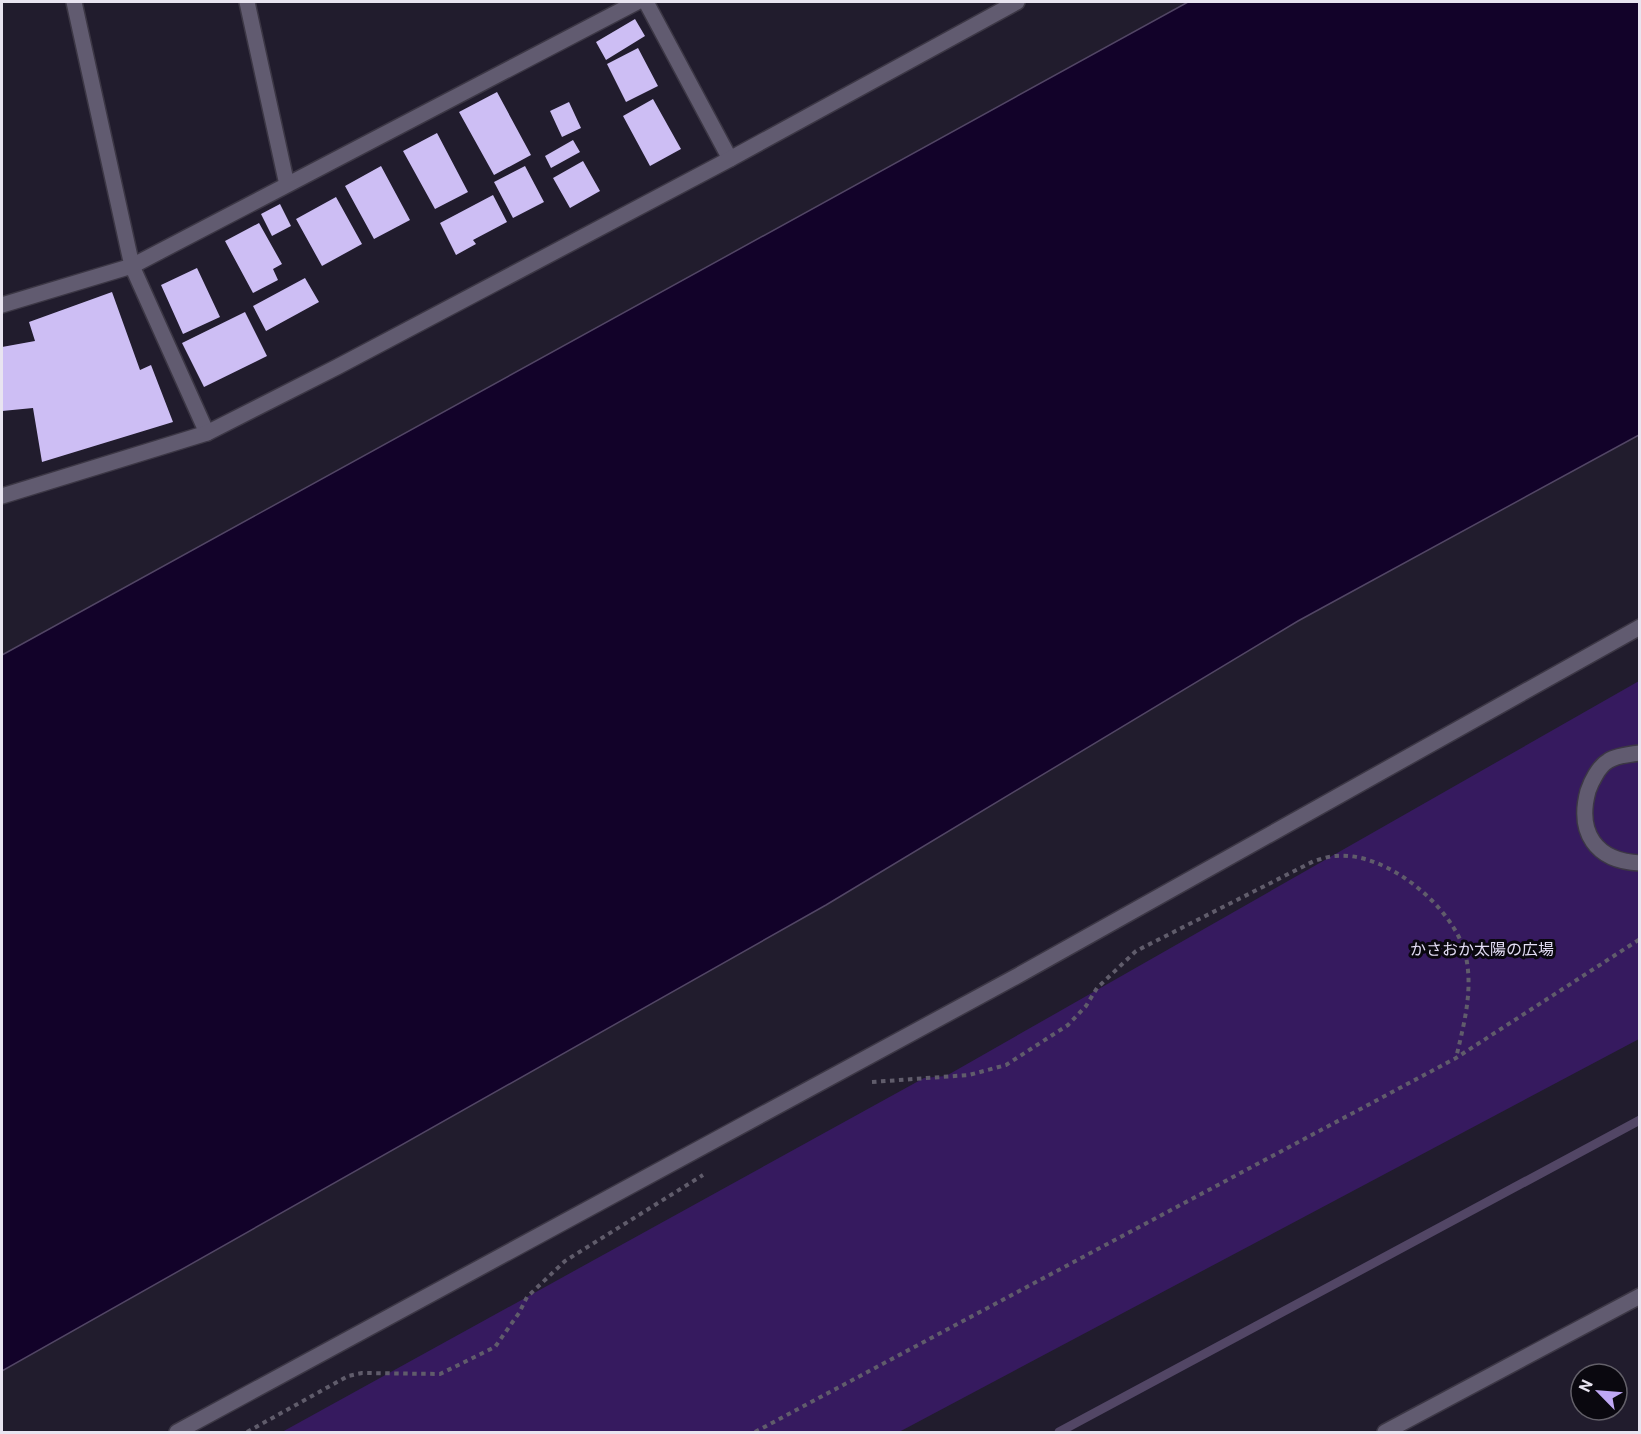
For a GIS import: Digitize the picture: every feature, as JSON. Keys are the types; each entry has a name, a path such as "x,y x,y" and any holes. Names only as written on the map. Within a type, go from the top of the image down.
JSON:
{"street":[{"path":"74,2 132,266 207,433"},
{"path":"2,305 132,266 637,2"},
{"path":"646,2 730,159"},
{"path":"2,496 207,433 337,368 730,159 1017,2"},
{"path":"252,4 287,185"},
{"path":"177,1432 1009,981 1640,627"},
{"path":"1640,753 1608,761 1591,782 1582,812 1590,838 1606,855 1626,862 1640,862"},
{"path":"1384,1432 1640,1296"}],"path":[{"path":"864,1083 969,1075 1006,1065 1068,1025 1086,1006 1097,988 1136,951 1314,861 1338,855 1388,867 1416,885 1442,911 1458,934 1466,964 1468,997 1456,1058"},
{"path":"755,1432 1456,1058 1640,939"},
{"path":"248,1432 348,1376 362,1373 440,1374 495,1347 519,1313 527,1297 565,1262 705,1173"}],"green space":[{"name":"かさおか太陽の広場","path":"1639,681 1639,1039 899,1432 282,1432 924,1078 946,1076"}],"shaded area":[{"path":"1188,2 1639,2 1639,435 1298,621 826,905 2,1371 2,655"}],"building":[{"path":"635,19 645,36 606,60 596,42"},
{"path":"638,48 658,86 626,102 607,64"},
{"path":"497,92 531,155 494,175 459,112"},
{"path":"653,99 681,149 650,166 623,116"},
{"path":"569,102 581,128 562,137 550,111"},
{"path":"437,133 468,192 435,209 403,151"},
{"path":"573,140 580,152 551,168 545,156"},
{"path":"583,161 600,191 570,208 553,178"},
{"path":"381,166 410,220 374,239 345,186"},
{"path":"525,166 544,202 513,218 494,182"},
{"path":"493,195 507,222 473,240 476,244 456,255 440,223"},
{"path":"336,197 362,244 322,266 296,219"},
{"path":"280,204 291,226 272,236 261,214"},
{"path":"259,223 282,264 273,269 278,280 253,293 225,241"},
{"path":"197,268 220,317 183,334 161,285"},
{"path":"305,278 319,302 266,331 253,306"},
{"path":"112,292 140,370 151,365 173,422 42,462 33,408 2,411 2,347 35,341 29,322"},
{"path":"245,312 267,356 204,387 182,343"}],"waterway":[{"path":"1059,1432 1640,1120"}]}
